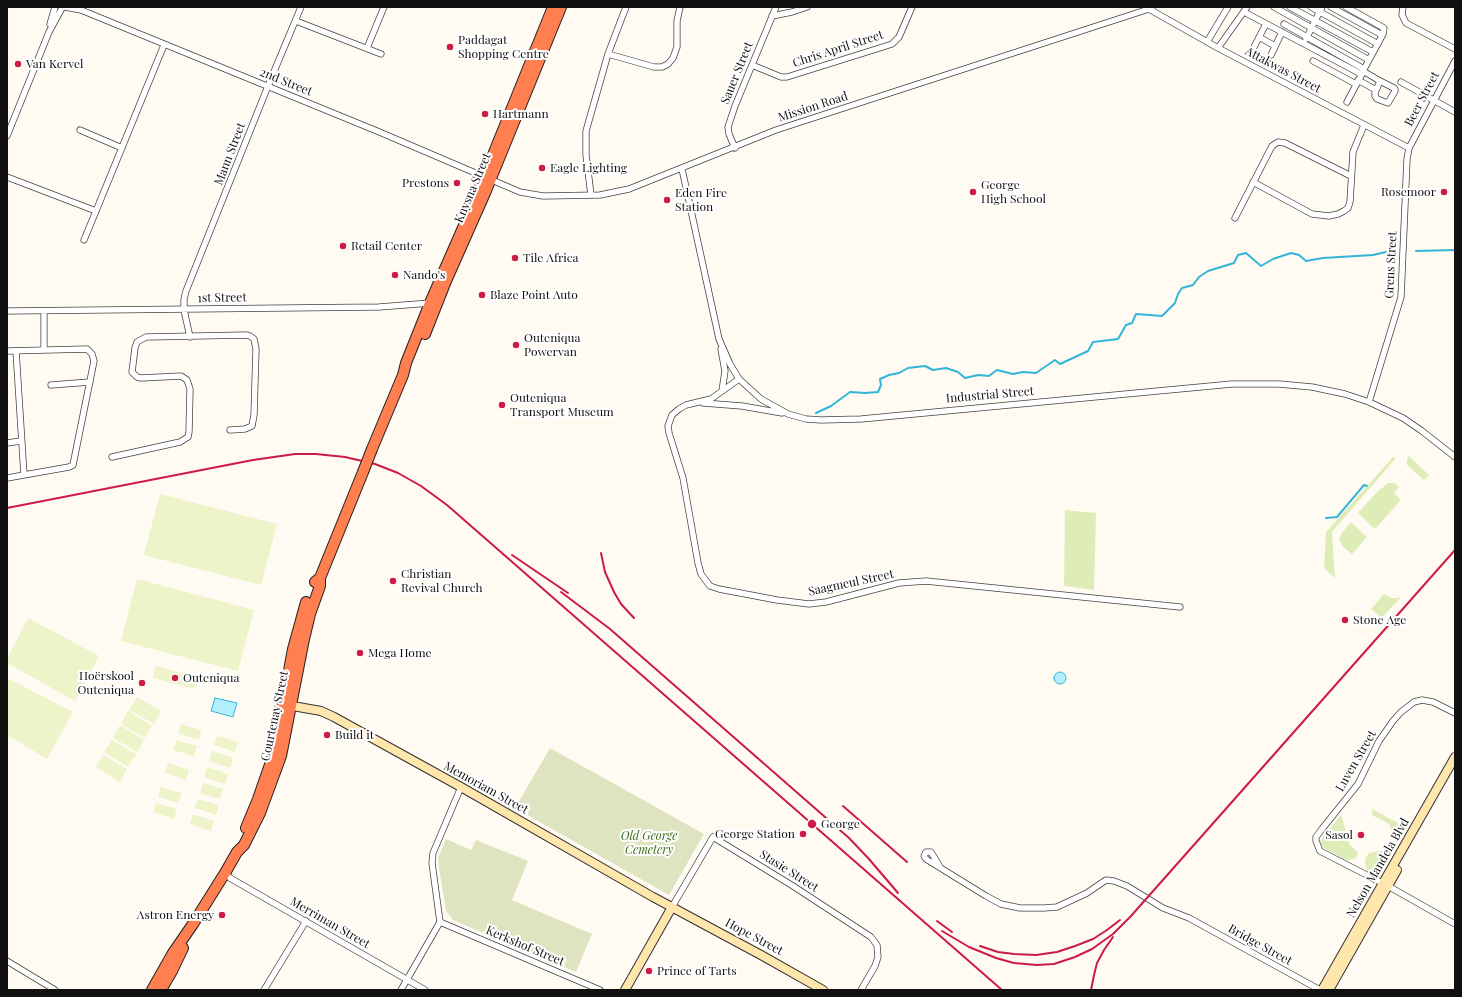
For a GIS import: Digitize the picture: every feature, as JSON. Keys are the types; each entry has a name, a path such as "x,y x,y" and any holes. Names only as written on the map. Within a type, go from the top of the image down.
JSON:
{"highway":[{"name":"Knysna Street","path":"487,178 553,7"},
{"name":"Knysna Street","path":"372,449 403,375 406,363 434,304 561,7"},
{"name":"Courtenay Street","path":"152,990 173,953 194,924 237,852 238,844 255,806 273,756 310,614 320,586 320,578 372,449"},
{"name":"Courtenay Street","path":"161,990 172,971 194,924"}],"street":[{"path":"7,136 49,32 61,7"},
{"name":"2nd Street","path":"61,7 79,8 164,45 268,86 487,178"},
{"name":"Mann Street","path":"190,336 184,310 186,291 268,86 302,7"},
{"path":"367,48 384,7"},
{"path":"591,195 585,151 586,131 608,54 626,7"},
{"path":"608,54 654,67 662,67 668,64 673,58 677,47 677,21 680,7"},
{"name":"Sauer Street","path":"735,148 729,134 728,127 735,106 776,7"},
{"path":"772,16 807,7"},
{"name":"Chris April Street","path":"752,64 781,77 787,77 892,44 899,36 912,7"},
{"path":"1207,42 1228,7"},
{"path":"1274,7 1287,9 1315,20 1373,52"},
{"path":"1311,7 1321,9 1378,44"},
{"path":"1331,7 1382,35"},
{"path":"1346,7 1384,27 1378,44 1347,102"},
{"path":"1403,7 1402,15 1406,23 1455,49"},
{"name":"Mission Road","path":"487,178 520,192 535,196 608,194 625,190 735,148 776,130 1150,8"},
{"name":"Attakwas Street","path":"1150,8 1218,48 1364,126 1409,148"},
{"path":"1218,48 1246,9 1266,24 1303,44 1333,59 1363,71"},
{"path":"1287,9 1311,27 1369,60"},
{"path":"1303,44 1321,9"},
{"path":"296,21 381,54"},
{"path":"1254,47 1266,24"},
{"path":"1284,24 1394,89 1395,91 1388,103 1375,98 1376,90 1380,81"},
{"path":"1271,55 1282,32"},
{"path":"1259,37 1275,46"},
{"path":"84,240 164,45"},
{"path":"1328,68 1333,59"},
{"path":"1313,61 1376,90"},
{"name":"Beer Street","path":"1409,148 1455,61"},
{"path":"1401,82 1455,112"},
{"path":"1253,182 1312,214 1329,216 1338,214 1348,208 1350,202 1353,152 1364,126"},
{"path":"80,130 122,148"},
{"path":"1235,218 1272,146 1281,142 1351,176"},
{"name":"Grens Street","path":"1369,402 1401,297 1407,158 1409,148"},
{"name":"Industrial Street","path":"682,169 719,339 730,364 739,379 761,398 788,414 806,419 821,420 861,418 1232,384 1312,387 1345,394 1369,402 1403,418 1455,457"},
{"path":"7,177 96,212"},
{"name":"1st Street","path":"7,311 379,307 434,304"},
{"path":"44,311 44,350"},
{"path":"112,457 180,442 188,437 190,428 190,389 187,380 181,376 137,377 132,372 137,342 146,337 250,336 255,343 254,415 252,426 245,430 230,430"},
{"path":"719,339 725,371 722,390"},
{"path":"7,351 87,349 90,350 94,361 73,465 7,478"},
{"path":"16,351 24,475"},
{"name":"Saagmeul Street","path":"739,379 711,399 686,405 675,412 669,422 669,433 682,478 701,574 707,583 714,588 777,600 809,604 826,602 899,584 926,580 1180,607"},
{"path":"51,385 90,382"},
{"path":"700,402 742,406 788,414"},
{"path":"7,443 21,442"},
{"name":"Luven Street","path":"1385,885 1320,851 1317,847 1316,837 1358,784 1378,741 1401,712 1414,702 1422,700 1433,702 1455,713"},
{"name":"Memoriam Street","path":"287,705 326,713 461,787 672,907"},
{"name":"Nelson Mandela Blvd","path":"1329,990 1455,758"},
{"name":"Nelson Mandela Blvd","path":"1321,990 1455,768"},
{"path":"401,990 440,922 432,863 433,854 461,787"},
{"name":"Stasie Street","path":"672,907 713,837 793,886 871,937 877,945 878,957 875,966 861,990"},
{"name":"Bridge Street","path":"940,867 990,899 1009,906 1034,909 1057,906 1087,893 1104,882 1110,880 1127,886 1162,908 1189,918 1321,990"},
{"name":"Merriman Street","path":"225,873 230,878 425,990"},
{"path":"1385,885 1455,924"},
{"path":"625,990 672,907"},
{"name":"Hope Street","path":"672,907 823,990"},
{"path":"264,990 306,921"},
{"name":"Kerkshof Street","path":"440,922 600,990"},
{"path":"7,960 55,990"}],"green space":[{"path":"1409,456 1429,475 1424,480 1407,465 1407,459"},
{"path":"1393,457 1395,459 1332,532 1335,578 1324,568 1326,532"},
{"path":"1388,483 1395,483 1399,487 1394,493 1401,500 1375,529 1358,513 1376,493"},
{"path":"160,494 277,524 261,585 144,555"},
{"path":"1065,510 1096,513 1094,590 1064,586"},
{"path":"1351,522 1367,537 1352,554 1343,547 1339,539 1341,534"},
{"path":"137,579 254,610 238,671 121,641"},
{"path":"1384,594 1391,598 1402,596 1382,618 1371,609"},
{"path":"28,618 99,656 75,701 7,663 7,659"},
{"name":"Outeniqua","path":"156,666 197,677 194,689 153,678"},
{"path":"7,678 73,712 47,759 7,735"},
{"path":"137,697 161,711 154,724 129,710"},
{"path":"128,711 152,726 145,738 121,724"},
{"path":"181,724 201,730 199,740 178,733"},
{"path":"120,725 144,740 137,752 113,738"},
{"path":"217,736 238,742 235,752 214,745"},
{"path":"112,740 136,754 128,767 104,752"},
{"path":"176,740 197,746 194,756 173,750"},
{"name":"Old George Cemetery","path":"550,748 704,834 669,895 515,808"},
{"path":"212,751 233,758 230,768 209,761"},
{"path":"103,755 127,769 120,782 96,767"},
{"path":"168,763 189,770 186,780 165,773"},
{"path":"207,767 228,774 225,784 204,777"},
{"path":"203,783 223,789 220,799 200,793"},
{"path":"160,787 182,793 178,803 158,797"},
{"path":"198,799 219,805 216,815 195,808"},
{"path":"156,803 177,809 174,819 153,812"},
{"path":"1372,809 1407,828 1400,839 1394,838 1389,824 1372,815"},
{"path":"193,814 214,821 211,831 190,824"},
{"path":"1341,815 1350,845 1358,853 1356,858 1350,860 1346,860 1325,849 1320,842"},
{"path":"446,839 471,850 476,840 528,861 512,900 592,934 576,972 453,920 446,911 438,858"},
{"path":"1390,845 1394,851 1383,870 1376,873 1367,871 1365,862 1369,853 1385,850 1385,848"}],"water":[{"path":"1060,672 1064,674 1066,678 1064,682 1060,684 1056,682 1054,678 1056,674"},
{"name":"Outeniqua","path":"215,698 237,703 233,717 211,711"}],"waterway":[{"path":"1416,251 1455,250"},
{"path":"816,413 831,406 850,392 878,392 881,385 880,379 899,373 908,368 925,366 933,370 946,368 958,372 965,378 978,375 989,376 997,370 1013,374 1023,372 1036,373 1055,360 1060,364 1088,351 1093,342 1118,339 1126,325 1132,323 1136,314 1162,316 1175,303 1182,288 1193,285 1199,277 1208,271 1234,263 1238,255 1246,253 1261,266 1273,259 1291,253 1299,255 1306,261 1323,258 1373,255 1386,252"},
{"path":"1326,518 1337,517 1364,485 1367,486"}],"railway":[{"path":"7,508 253,460 295,454 316,454 345,457 375,464 398,473 421,486 447,505 1002,990"},
{"path":"942,931 969,947 996,958 1014,963 1037,965 1054,964 1075,957 1092,949 1113,934 1131,916 1455,550"},
{"path":"601,553 605,572 614,592 621,604 634,618"},
{"path":"512,555 568,593"},
{"path":"561,592 610,629 849,838 898,893"},
{"path":"843,806 907,862"},
{"path":"980,946 998,952 1014,954 1036,955 1057,952 1093,939 1120,920"},
{"path":"937,921 952,932"},
{"path":"1091,990 1097,963 1113,937"}],"place":[{"name":"Paddagat Shopping Centre","path":"450,47"},
{"name":"Van Kervel","path":"18,64"},
{"name":"Hartmann","path":"485,114"},
{"name":"Eagle Lighting","path":"542,168"},
{"name":"Prestons","path":"457,183"},
{"name":"George High School","path":"973,192"},
{"name":"Rosemoor","path":"1444,192"},
{"name":"Eden Fire Station","path":"667,200"},
{"name":"Retail Center","path":"343,246"},
{"name":"Tile Africa","path":"515,258"},
{"name":"Nando's","path":"395,275"},
{"name":"Blaze Point Auto","path":"482,295"},
{"name":"Outeniqua Powervan","path":"516,345"},
{"name":"Outeniqua Transport Museum","path":"502,405"},
{"name":"Christian Revival Church","path":"393,581"},
{"name":"Stone Age","path":"1345,620"},
{"name":"Mega Home","path":"360,653"},
{"name":"Outeniqua","path":"175,678"},
{"name":"Hoërskool Outeniqua","path":"142,683"},
{"name":"Build it","path":"327,735"},
{"name":"George","path":"812,824"},
{"name":"George Station","path":"803,834"},
{"name":"Sasol","path":"1361,835"},
{"name":"Astron Energy","path":"222,915"},
{"name":"Prince of Tarts","path":"649,971"}]}
